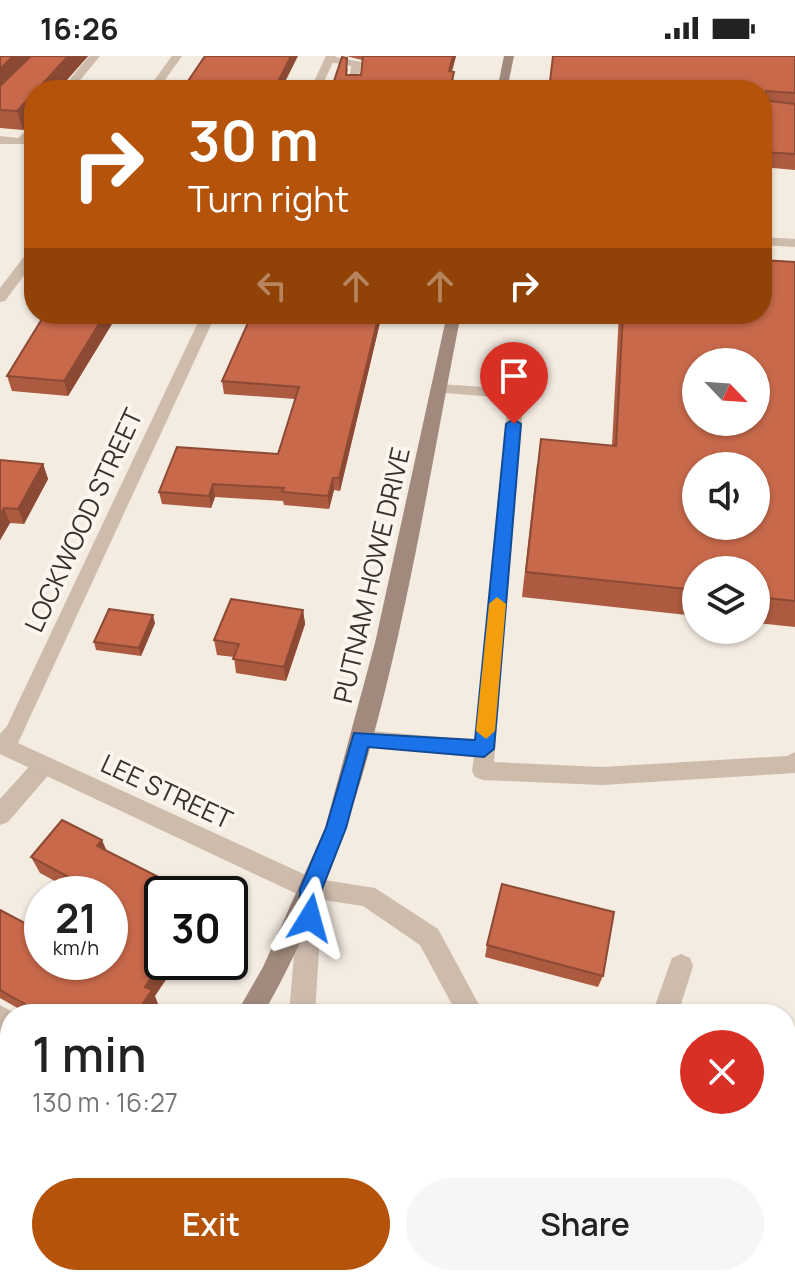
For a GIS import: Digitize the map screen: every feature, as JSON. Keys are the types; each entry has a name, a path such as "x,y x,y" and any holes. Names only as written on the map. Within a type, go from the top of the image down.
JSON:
{"street":[{"path":"75,80 95,56"},
{"path":"159,80 177,56"},
{"path":"504,80 509,56"},
{"path":"320,80 330,58 357,64 355,80"},
{"path":"0,140 21,142 24,139"},
{"path":"772,242 795,243"},
{"path":"0,298 24,266"},
{"name":"LOCKWOOD STREET","path":"1,744 15,732 204,324"},
{"name":"PUTNAM HOWE DRIVE","path":"255,1004 272,975 336,828 385,643 452,324"},
{"path":"438,389 516,394 483,771 602,776 793,765 795,761"},
{"path":"360,739 484,749"},
{"name":"LEE STREET","path":"1,744 311,889 367,896 429,937 466,1004"},
{"path":"0,815 44,765"},
{"path":"303,1004 311,889"},
{"path":"668,1004 681,966"}],"building":[{"path":"0,56 13,56 0,69"},
{"path":"31,56 68,56 46,80 24,80 24,104 17,111 0,110 0,86"},
{"path":"205,56 291,56 279,80 189,80"},
{"path":"363,56 453,56 449,71 454,72 452,80 334,80 342,57 347,58 346,75 361,75"},
{"path":"553,56 795,56 795,93 772,91 772,80 550,80"},
{"path":"772,101 795,104 795,154 772,153"},
{"path":"772,261 795,262 795,601 770,598 770,556 682,556 682,589 526,572 541,439 616,446 622,324 772,324"},
{"path":"39,324 99,324 64,381 7,376"},
{"path":"247,324 377,324 339,478 333,478 328,496 282,492 284,488 213,484 209,496 159,492 177,447 278,454 299,387 222,381"},
{"path":"0,460 43,464 18,509 4,508 0,514"},
{"path":"231,599 303,610 284,667 233,659 239,644 214,640"},
{"path":"109,609 153,615 139,648 94,642"},
{"path":"62,820 102,840 97,846 156,876 144,876 144,980 150,980 145,987 152,990 143,1004 25,1004 0,990 0,910 24,923 24,980 128,980 128,876 67,876 31,857"},
{"path":"502,884 614,912 603,976 487,945"}],"slow traffic":[{"path":"486,731 497,604"}],"route":[{"path":"310,918 311,889 336,828 360,739 484,749 514,424"}]}
